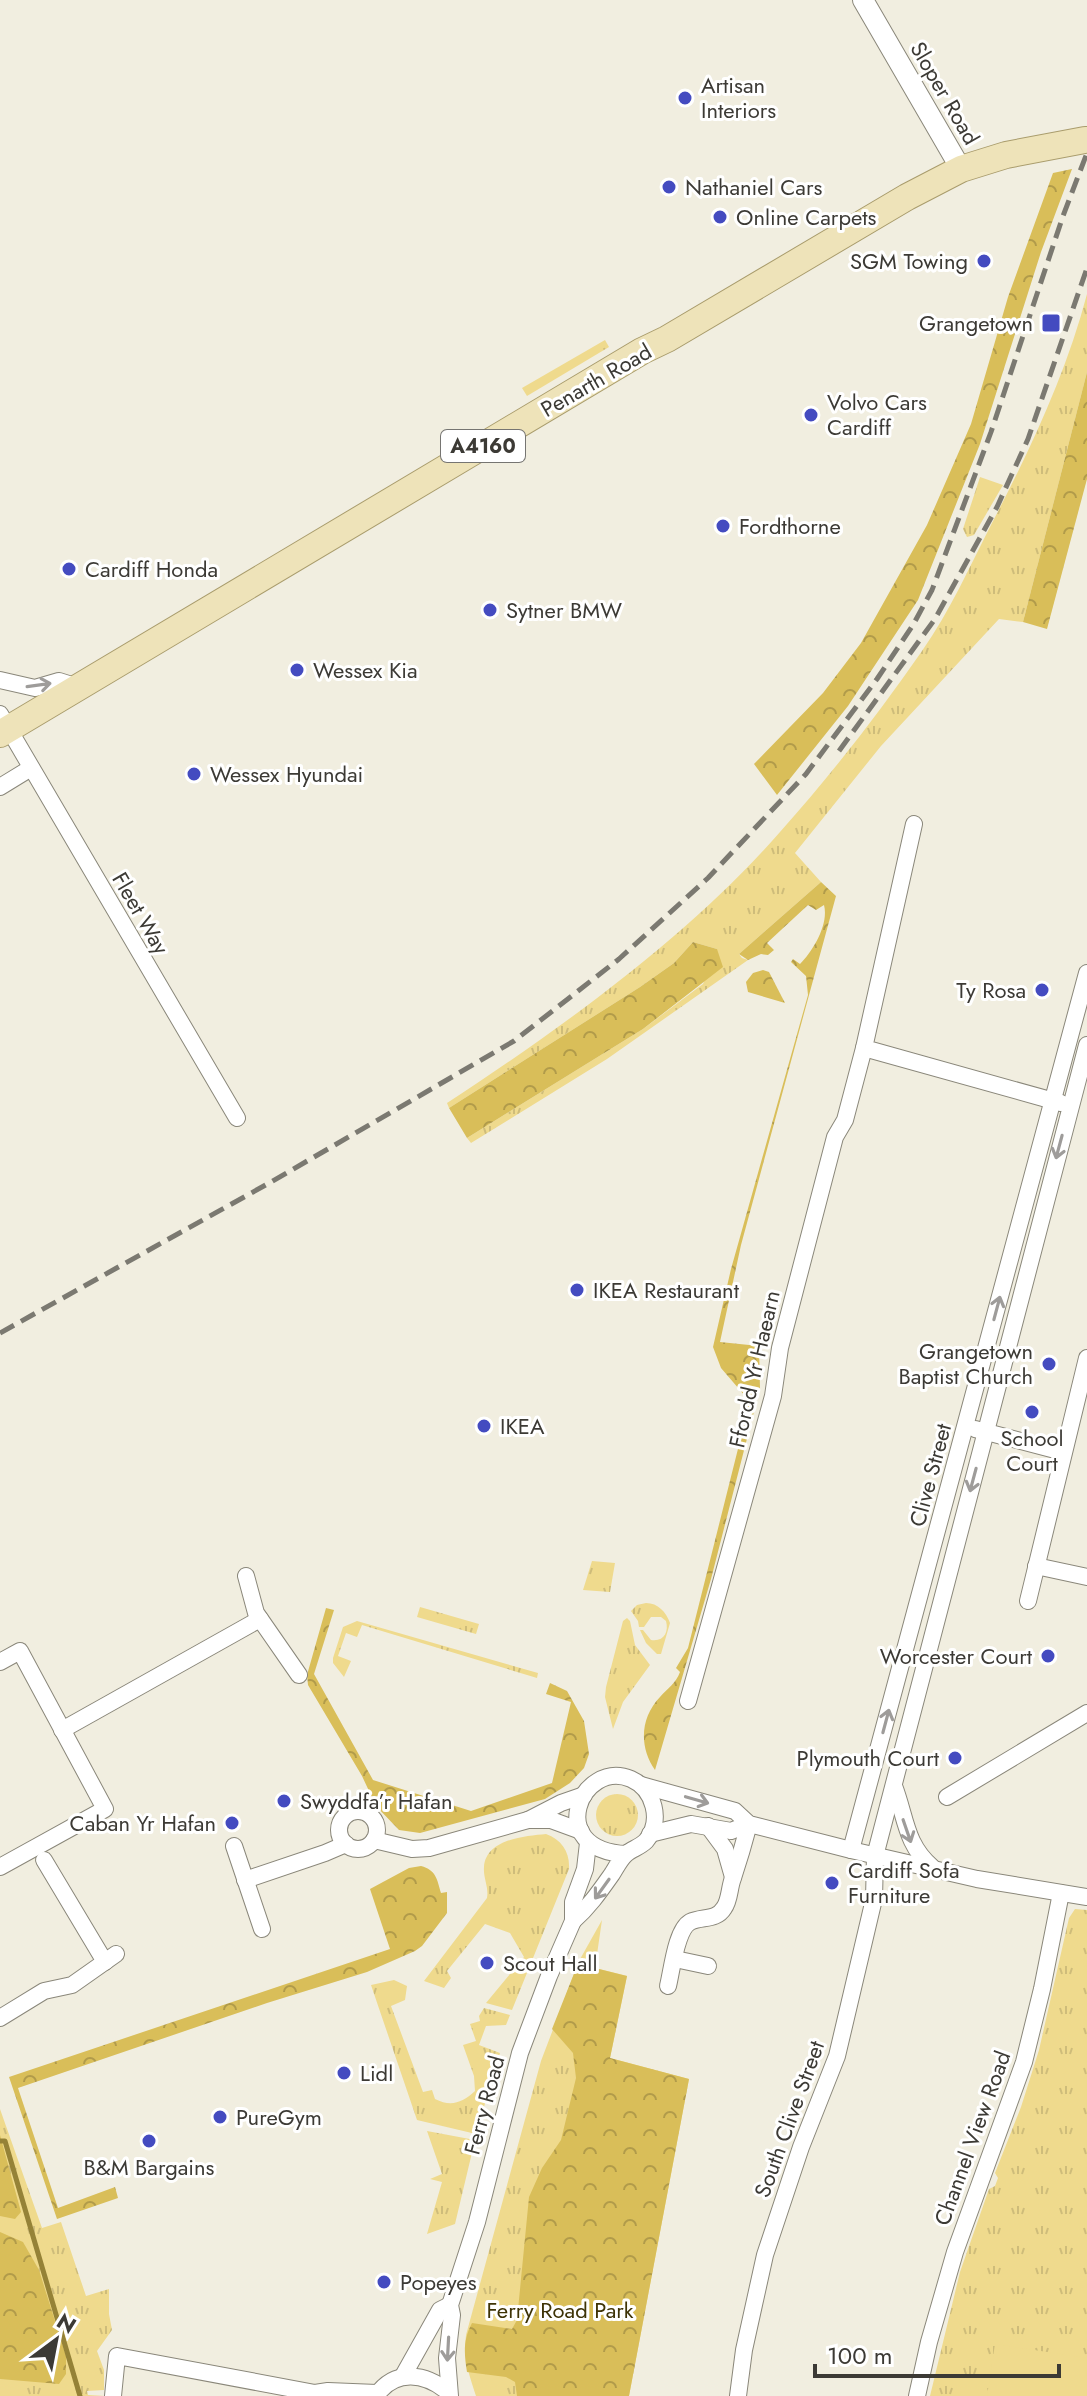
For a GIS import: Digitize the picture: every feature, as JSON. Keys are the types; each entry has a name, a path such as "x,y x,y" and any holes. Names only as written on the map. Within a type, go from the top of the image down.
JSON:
{"main road":[{"name":"Penarth Road","path":"3,725 78,687 917,191 961,169 1006,155 1085,140"}],"street":[{"name":"Sloper Road","path":"863,0 961,169"},
{"path":"0,680 35,688 59,681 78,687"},
{"name":"Fleet Way","path":"3,725 237,1118"},
{"path":"0,787 31,768"},
{"name":"Ffordd Yr Haearn","path":"688,1701 773,1396 780,1348 835,1137 845,1120 864,1048 914,824"},
{"name":"Clive Street","path":"851,1850 1087,973"},
{"name":"Clive Street","path":"875,1856 1087,1045"},
{"path":"864,1048 1070,1105"},
{"path":"1028,1601 1087,1358"},
{"path":"966,1427 1063,1452"},
{"path":"1036,1566 1087,1577"},
{"path":"246,1576 260,1619 299,1675"},
{"path":"62,1730 260,1619"},
{"path":"0,1662 20,1651 105,1809 0,1867"},
{"path":"947,1797 1087,1713"},
{"name":"Ferry Road","path":"450,2395 447,2351 452,2315 450,2305 477,2222 520,2053 573,1921 573,1902 585,1869 585,1837 578,1811 584,1795 600,1780 616,1776 633,1780 641,1785 735,1811 749,1824 875,1856 1087,1897"},
{"name":"Clive Street","path":"894,1784 912,1846 935,1870"},
{"path":"641,1785 655,1807 655,1821 650,1834"},
{"path":"374,1840 412,1849 429,1848 528,1820 584,1795"},
{"path":"355,1812 374,1819 377,1831 374,1840 364,1848 357,1849 346,1844 340,1833 345,1817 355,1812"},
{"path":"528,1820 551,1820 585,1837 605,1853 626,1854"},
{"name":"Ferry Road","path":"573,1921 588,1908 626,1854 636,1849 650,1834 691,1824 731,1831 749,1824"},
{"path":"668,1986 680,1937 688,1924 712,1918 722,1911 739,1867 749,1824"},
{"path":"708,1826 725,1849 733,1877"},
{"path":"245,1880 346,1844"},
{"path":"234,1846 262,1929"},
{"name":"South Clive Street","path":"738,2396 744,2350 765,2255 801,2147 837,2056 874,1899 875,1856"},
{"path":"0,2018 44,1991 72,1985 111,1958 44,1860"},
{"name":"Channel View Road","path":"917,2396 951,2262 1024,2062 1061,1893"},
{"path":"675,1959 708,1966"},
{"name":"Ferry Road","path":"403,2376 440,2310 450,2305"},
{"path":"113,2396 117,2356 317,2394 328,2391 377,2394"},
{"name":"Ferry Road","path":"377,2394 388,2382 403,2376 419,2376 437,2382 450,2395"}],"green space":[{"path":"1072,169 1041,252 980,444 918,600 848,706 777,795 754,764 823,693 861,643 927,525 971,424 1008,297 1053,173"},
{"path":"1087,294 1087,372 1023,622 999,619 881,746 795,853 821,882 739,954 748,960 607,1059 471,1143 467,1138 643,1029 703,984 717,949 693,942 674,963 640,987 449,1108 447,1103 579,1012 705,908 780,832 854,743 922,651 959,588 1046,411 1069,353"},
{"path":"605,340 609,347 527,396 522,388"},
{"path":"1087,372 1087,479 1047,629 1023,622"},
{"path":"980,477 1003,485 974,535 967,537 963,529"},
{"path":"821,882 836,896 741,1245 720,1342 759,1346 760,1388 711,1579 655,1770 646,1752 645,1723 653,1705 674,1683 680,1672 676,1668 688,1648 748,1409 745,1396 721,1368 713,1347 731,1269 808,995 806,976 791,962 793,959 800,964 815,945 822,929 824,905 816,910 808,905 767,943 774,950 768,955 761,954 748,960 739,954"},
{"path":"693,942 717,949 723,967 643,1029 467,1138 449,1108 640,987 674,963"},
{"path":"769,972 785,1003 748,992 746,982 753,973"},
{"path":"592,1561 615,1563 610,1592 583,1590"},
{"path":"646,1603 661,1609 670,1623 661,1654 646,1643 640,1630 651,1640 662,1638 666,1632 666,1621 661,1617 651,1617 644,1627 639,1627 631,1611 637,1605"},
{"path":"420,1607 479,1624 476,1634 417,1617"},
{"path":"326,1608 334,1610 314,1674 373,1780 471,1811 552,1783 571,1702 546,1694 550,1683 567,1691 584,1721 589,1754 584,1768 570,1783 545,1799 420,1833 399,1830 376,1806 362,1776 308,1685 307,1675"},
{"path":"627,1618 635,1645 650,1665 623,1702 613,1729 605,1697 606,1687 623,1621"},
{"path":"357,1621 538,1673 537,1678 362,1625 357,1637 346,1633 338,1656 351,1661 344,1677 333,1663 333,1658 343,1627"},
{"path":"617,1794 632,1800 638,1815 632,1830 617,1836 602,1830 596,1815 602,1800"},
{"path":"546,1834 564,1847 569,1869 512,2010 486,2003 524,1957 510,1933 485,1924 447,1971 451,1978 444,1988 424,1981 487,1898 484,1867 492,1850 508,1841"},
{"path":"421,1866 433,1873 441,1893 447,1892 447,1913 415,1951 367,1972 18,2088 58,2208 115,2187 118,2198 57,2219 9,2077 390,1949 370,1889 409,1868"},
{"path":"1075,1909 1087,1910 1087,2396 930,2396 960,2272 989,2189 995,2186 998,2178 995,2173 1021,2107 1039,2050 1069,1918"},
{"name":"Ferry Road Park","path":"602,1920 595,1968 627,1976 610,2058 689,2079 629,2396 476,2396 466,2359 466,2335 541,2061 579,1961"},
{"name":"Ferry Road Park","path":"579,1961 627,1976 610,2058 689,2079 629,2396 517,2396 515,2382 506,2377 467,2372 466,2341 472,2323 512,2329 517,2320 529,2197 542,2168 561,2140 576,2078 573,2053 552,2029"},
{"path":"394,1980 407,1986 405,2000 391,2006 423,2092 432,2090 435,2099 446,2103 466,2098 475,2091 474,2076 463,2045 476,2041 470,2024 480,2021 479,2016 484,2008 510,2015 506,2025 486,2026 479,2045 500,2053 476,2134 417,2120 371,1985"},
{"path":"0,2109 42,2228 61,2222 86,2296 109,2289 112,2330 97,2351 104,2370 104,2390 87,2391 88,2395 105,2396 0,2396"},
{"path":"427,2131 475,2140 455,2224 427,2234 442,2182 430,2179 442,2174"},
{"path":"0,2135 21,2212 15,2219 0,2216"},
{"path":"0,2232 23,2242 39,2270 66,2356 66,2374 59,2384 0,2379"},
{"path":"995,2344 1087,2358 1087,2396 987,2396"}],"waterway":[{"path":"0,2141 5,2141 80,2396"}],"railway":[{"path":"0,1333 271,1182 514,1041 619,959 708,878 806,774 877,679 932,590 991,432 1087,153"},
{"path":"839,751 935,619 997,507 1028,439 1087,268"}],"place":[{"name":"Artisan Interiors","path":"685,98"},
{"name":"Nathaniel Cars","path":"669,187"},
{"name":"Online Carpets","path":"720,217"},
{"name":"SGM Towing","path":"984,261"},
{"name":"Grangetown","path":"1051,323"},
{"name":"Volvo Cars Cardiff","path":"811,415"},
{"name":"Fordthorne","path":"723,526"},
{"name":"Cardiff Honda","path":"69,569"},
{"name":"Sytner BMW","path":"490,610"},
{"name":"Wessex Kia","path":"297,670"},
{"name":"Wessex Hyundai","path":"194,774"},
{"name":"Ty Rosa","path":"1042,990"},
{"name":"IKEA Restaurant","path":"577,1290"},
{"name":"Grangetown Baptist Church","path":"1049,1364"},
{"name":"School Court","path":"1032,1412"},
{"name":"IKEA","path":"484,1426"},
{"name":"Worcester Court","path":"1048,1656"},
{"name":"Plymouth Court","path":"955,1758"},
{"name":"Swyddfa’r Hafan","path":"284,1801"},
{"name":"Caban Yr Hafan","path":"232,1823"},
{"name":"Cardiff Sofa Furniture","path":"832,1883"},
{"name":"Scout Hall","path":"487,1963"},
{"name":"Lidl","path":"344,2073"},
{"name":"PureGym","path":"220,2117"},
{"name":"B&M Bargains","path":"149,2141"},
{"name":"Popeyes","path":"384,2282"}]}
